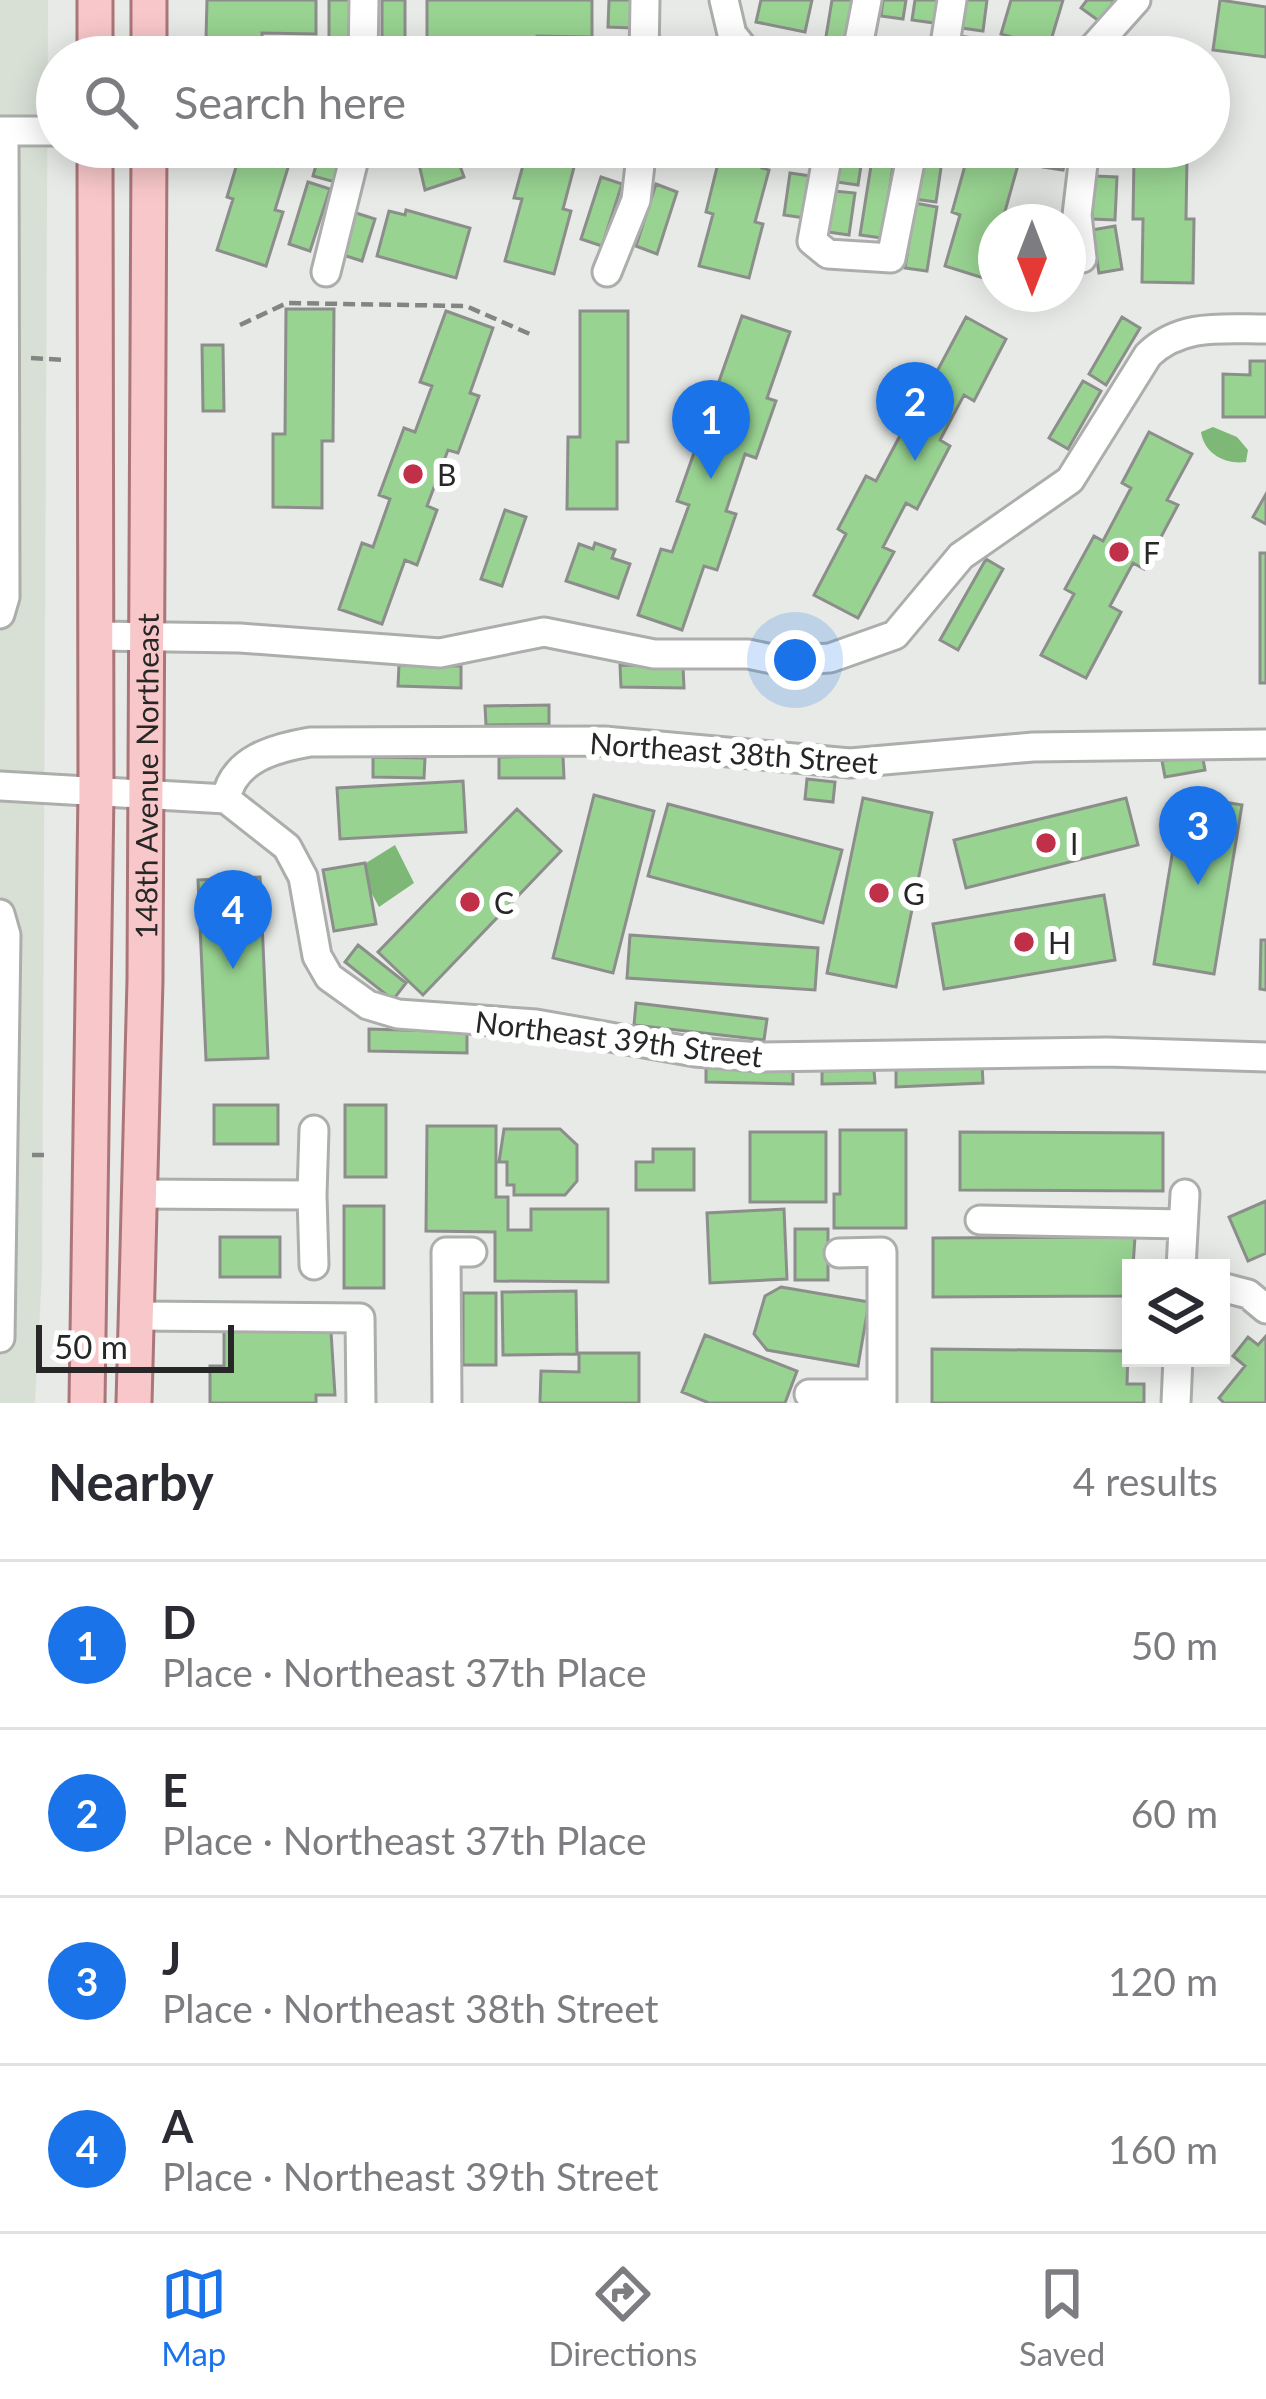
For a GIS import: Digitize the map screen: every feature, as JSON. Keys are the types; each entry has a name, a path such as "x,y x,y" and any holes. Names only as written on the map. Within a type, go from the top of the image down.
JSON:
{"main road":[{"path":"95,0 95,36"},
{"path":"149,0 149,36"},
{"name":"148th Avenue Northeast","path":"86,1403 96,793 95,168"},
{"name":"148th Avenue Northeast","path":"134,1403 145,796 148,168"}],"street":[{"path":"363,36 364,0"},
{"path":"644,36 645,0"},
{"path":"724,0 734,36"},
{"path":"860,36 867,0"},
{"path":"946,36 952,0"},
{"path":"1105,36 1136,0"},
{"path":"0,614 4,597 2,131 36,131"},
{"path":"326,272 352,168"},
{"path":"607,272 636,200 640,168"},
{"path":"825,168 812,241 829,254 891,258 909,168"},
{"path":"1077,204 1082,168"},
{"path":"96,636 240,638 440,653 544,632 654,654 748,654 781,661 830,658 895,635 961,556 1070,480 1148,355 1161,343 1200,329 1266,329"},
{"name":"Northeast 38th Street","path":"226,799 228,785 257,758 275,748 310,742 604,741 850,764 1033,746 1266,744"},
{"path":"0,786 226,799"},
{"name":"Northeast 39th Street","path":"226,799 287,847 303,877 317,956 329,976 368,1005 398,1014 536,1024 695,1052 758,1057 1107,1052 1266,1057"},
{"path":"0,914 6,957 0,1338"},
{"path":"314,1130 314,1265"},
{"path":"139,1194 312,1195"},
{"path":"1182,1259 1185,1194"},
{"path":"980,1220 1184,1224"},
{"path":"447,1403 446,1252 472,1252"},
{"path":"809,1394 882,1399 882,1252 839,1253"},
{"path":"138,1316 360,1318 362,1403"},
{"path":"1176,1403 1178,1367"}],"path":[{"path":"240,326 287,303 466,306 532,335"},
{"path":"38,358 67,359"},
{"path":"18,1155 50,1155"}],"shaded area":[{"path":"0,0 48,0 48,36 36,36 36,168 47,168 42,1273 35,1403 0,1403"},
{"path":"1213,427 1237,437 1248,450 1246,462 1224,460 1211,452 1201,432"},
{"path":"395,845 414,883 379,907 358,868"}],"building":[{"path":"207,0 316,0 316,34 206,36"},
{"path":"329,0 352,0 352,36 329,36"},
{"path":"382,0 405,0 405,36 382,36"},
{"path":"427,0 592,0 592,36 427,36"},
{"path":"609,0 632,0 631,28 608,27"},
{"path":"761,0 812,0 805,32 756,22"},
{"path":"832,0 854,0 848,36 826,36"},
{"path":"883,0 906,0 903,19 881,16"},
{"path":"915,0 937,0 934,23 912,20"},
{"path":"965,0 987,0 983,31 961,28"},
{"path":"1011,0 1063,0 1052,36 1001,34"},
{"path":"1087,0 1115,0 1099,21 1081,8"},
{"path":"1220,0 1266,7 1266,57 1230,52 1230,36 1215,36"},
{"path":"236,168 288,168 275,210 283,212 266,266 217,250 233,199 227,197"},
{"path":"315,168 339,168 335,182 313,176"},
{"path":"420,168 461,168 464,177 425,190"},
{"path":"522,168 574,168 563,209 571,211 554,274 505,261 522,199 514,198"},
{"path":"717,168 769,170 755,222 763,224 749,278 699,266 713,214 706,212"},
{"path":"839,168 861,168 858,185 837,182"},
{"path":"871,168 893,168 882,238 860,235"},
{"path":"919,168 941,168 936,202 914,199"},
{"path":"964,168 1017,168 1007,204 978,204 978,276 945,266 960,215 952,212"},
{"path":"1134,168 1187,168 1186,219 1194,219 1193,283 1142,282 1143,219 1133,219"},
{"path":"790,173 811,176 805,218 784,215"},
{"path":"1094,176 1117,177 1115,220 1092,219"},
{"path":"601,177 622,184 602,246 581,239"},
{"path":"308,182 330,189 310,251 289,244"},
{"path":"656,184 677,192 657,254 636,246"},
{"path":"834,191 855,193 849,235 828,232"},
{"path":"915,203 937,207 927,271 905,268"},
{"path":"406,210 470,228 456,278 377,256 389,211 405,215"},
{"path":"353,212 375,219 362,261 340,254"},
{"path":"1115,226 1122,269 1099,273 1092,230"},
{"path":"286,309 334,309 333,441 322,441 322,508 273,507 273,434 285,434"},
{"name":"B","path":"446,311 493,328 470,393 479,396 458,453 448,450 427,506 437,510 417,565 405,560 382,624 339,609 362,543 373,547 390,499 379,495 404,428 415,432 432,386 420,382"},
{"path":"580,311 628,311 628,442 617,442 617,509 567,509 568,437 580,437"},
{"path":"742,316 790,332 767,398 776,401 756,458 745,454 726,511 736,514 717,570 704,566 682,630 638,615 661,549 672,552 689,505 677,501 701,433 713,437 729,391 717,387"},
{"path":"966,317 1006,339 974,401 964,395 940,440 950,446 917,509 906,503 883,547 894,552 858,618 814,595 846,534 838,529 866,476 876,481 904,428 895,423 922,371 934,377"},
{"path":"1122,317 1140,328 1106,385 1089,374"},
{"path":"202,345 223,345 224,411 203,411"},
{"path":"1250,361 1266,361 1266,417 1223,417 1223,374 1250,375"},
{"path":"1083,381 1101,391 1068,449 1049,438"},
{"name":"F","path":"1149,432 1192,454 1167,500 1178,505 1144,569 1133,563 1110,606 1121,612 1086,678 1041,655 1074,594 1065,589 1094,536 1103,541 1131,488 1122,483"},
{"path":"1266,494 1266,524 1253,517"},
{"path":"505,510 526,517 502,586 481,579"},
{"path":"595,543 615,550 612,558 630,564 618,598 566,581 579,544 593,549"},
{"path":"1260,553 1266,553 1266,683 1260,683"},
{"path":"986,559 1003,569 958,650 940,640"},
{"path":"399,665 461,666 461,688 398,686"},
{"path":"620,665 683,666 684,688 621,687"},
{"path":"549,705 549,724 486,725 485,706"},
{"path":"1202,754 1205,770 1165,777 1162,761"},
{"path":"563,756 564,778 499,778 499,757"},
{"path":"373,757 425,758 424,778 373,777"},
{"path":"807,779 835,782 833,802 805,799"},
{"path":"463,781 466,832 340,839 337,788"},
{"path":"594,795 654,811 613,973 553,958"},
{"path":"1182,795 1242,805 1214,974 1154,964"},
{"name":"G","path":"863,798 932,813 896,987 827,973"},
{"name":"I","path":"1126,798 1138,845 966,888 954,840"},
{"path":"668,804 842,850 823,923 648,876"},
{"name":"C","path":"517,809 561,851 423,995 378,952"},
{"path":"365,863 376,924 334,931 323,870"},
{"path":"260,877 268,1058 206,1060 198,880"},
{"name":"H","path":"1104,895 1115,960 944,989 933,924"},
{"path":"630,935 818,948 815,990 627,978"},
{"path":"1261,940 1266,940 1266,990 1260,989"},
{"path":"358,945 406,983 393,1000 345,962"},
{"path":"636,1003 767,1019 764,1040 634,1025"},
{"path":"369,1029 467,1032 467,1053 369,1051"},
{"path":"982,1063 983,1083 896,1087 896,1066"},
{"path":"706,1067 793,1069 793,1084 706,1082"},
{"path":"874,1070 875,1083 822,1084 822,1071"},
{"path":"214,1105 278,1105 278,1144 214,1144"},
{"path":"345,1105 386,1105 386,1177 345,1177"},
{"path":"427,1126 496,1126 496,1197 508,1197 508,1230 531,1230 531,1209 608,1209 608,1282 495,1281 495,1232 426,1231"},
{"path":"504,1129 560,1129 577,1145 577,1181 565,1195 514,1195 514,1185 507,1185 507,1162 499,1162"},
{"path":"840,1130 906,1130 906,1228 834,1228 834,1194 840,1194"},
{"path":"750,1132 826,1132 826,1202 750,1202"},
{"path":"960,1132 1163,1133 1163,1191 960,1190"},
{"path":"653,1149 694,1149 694,1190 636,1190 636,1162 653,1162"},
{"path":"1266,1201 1266,1253 1248,1261 1229,1217"},
{"path":"344,1206 384,1206 384,1288 344,1288"},
{"path":"784,1209 787,1279 710,1283 707,1213"},
{"path":"795,1229 828,1229 828,1280 795,1280"},
{"path":"220,1237 280,1237 280,1277 220,1277"},
{"path":"1135,1237 1134,1259 1122,1259 1122,1296 933,1297 933,1238"},
{"path":"781,1287 869,1302 858,1366 767,1350 754,1334 765,1296"},
{"path":"576,1291 577,1354 503,1355 502,1292"},
{"path":"463,1293 496,1293 496,1365 463,1365"},
{"path":"224,1330 331,1332 335,1395 316,1395 316,1403 210,1403 210,1366 224,1366"},
{"path":"705,1335 797,1371 785,1403 709,1403 682,1392"},
{"path":"1266,1336 1266,1403 1224,1403 1219,1398 1245,1366 1233,1356 1248,1337 1258,1345"},
{"path":"932,1349 1122,1351 1127,1384 1144,1384 1144,1403 932,1403"},
{"path":"579,1353 639,1353 639,1403 540,1403 541,1371 579,1372"}],"place":[{"name":"E","path":"915,461"},
{"name":"B","path":"413,474"},
{"name":"D","path":"711,479"},
{"name":"F","path":"1119,552"},
{"name":"I","path":"1046,843"},
{"name":"J","path":"1198,885"},
{"name":"G","path":"879,893"},
{"name":"C","path":"470,902"},
{"name":"H","path":"1024,942"},
{"name":"A","path":"233,969"}]}
